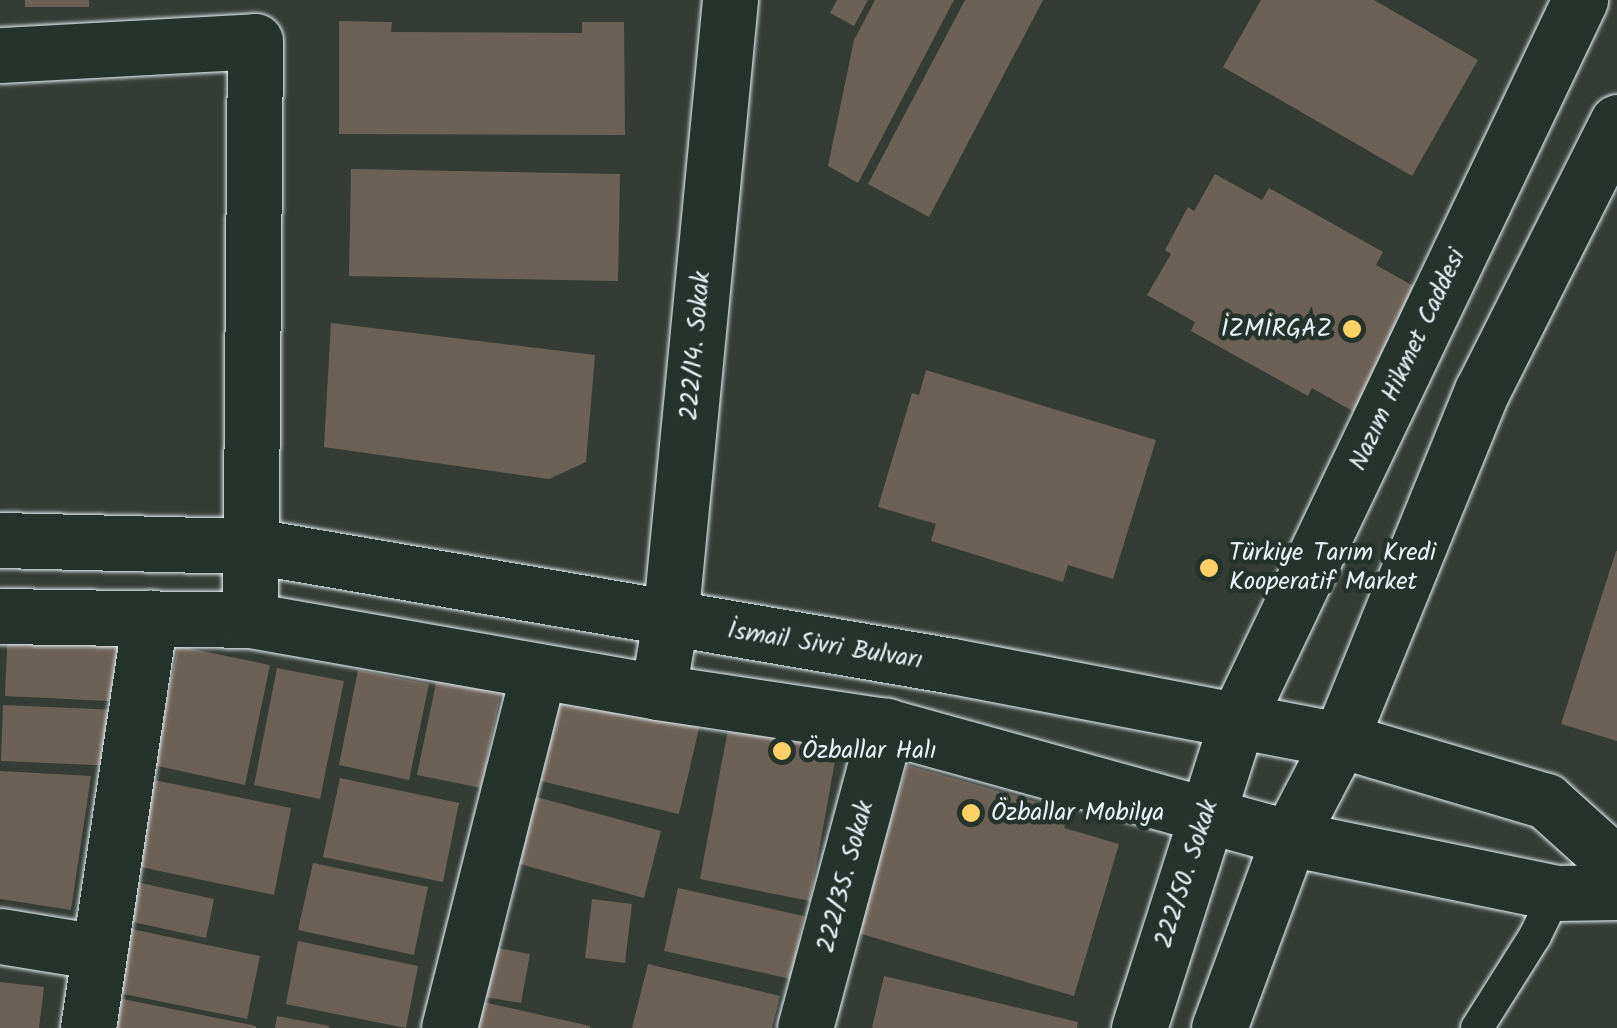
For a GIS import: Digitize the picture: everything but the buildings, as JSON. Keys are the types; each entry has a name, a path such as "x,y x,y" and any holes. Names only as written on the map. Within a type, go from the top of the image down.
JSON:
{"main road":[{"name":"222/14. Sokak","path":"658,692 670,621 730,0"},
{"name":"Nazım Hikmet Caddesi","path":"1236,720 1580,0"},
{"path":"0,54 254,41 250,620"},
{"path":"1218,1028 1289,838 1340,740 1482,391 1604,177 1617,122"},
{"name":"İsmail Sivri Bulvarı","path":"0,540 253,546 670,621 952,666 1340,740 1546,800 1617,865"},
{"path":"0,616 250,620 658,692 886,726 1289,838 1556,893 1617,892"},
{"path":"88,1028 150,618"},
{"path":"448,1028 539,671"},
{"name":"222/50. Sokak","path":"1139,1028 1236,720"},
{"name":"222/35. Sokak","path":"805,1028 886,726"},
{"path":"0,936 100,952"}],"lane":[{"path":"1477,1028 1535,936 1556,893"}],"place":[{"name":"İZMİRGAZ","path":"1352,329"},
{"name":"Türkiye Tarım Kredi Kooperatif Market","path":"1209,568"},
{"name":"Özballar Halı","path":"782,751"},
{"name":"Özballar Mobilya","path":"971,813"}]}
